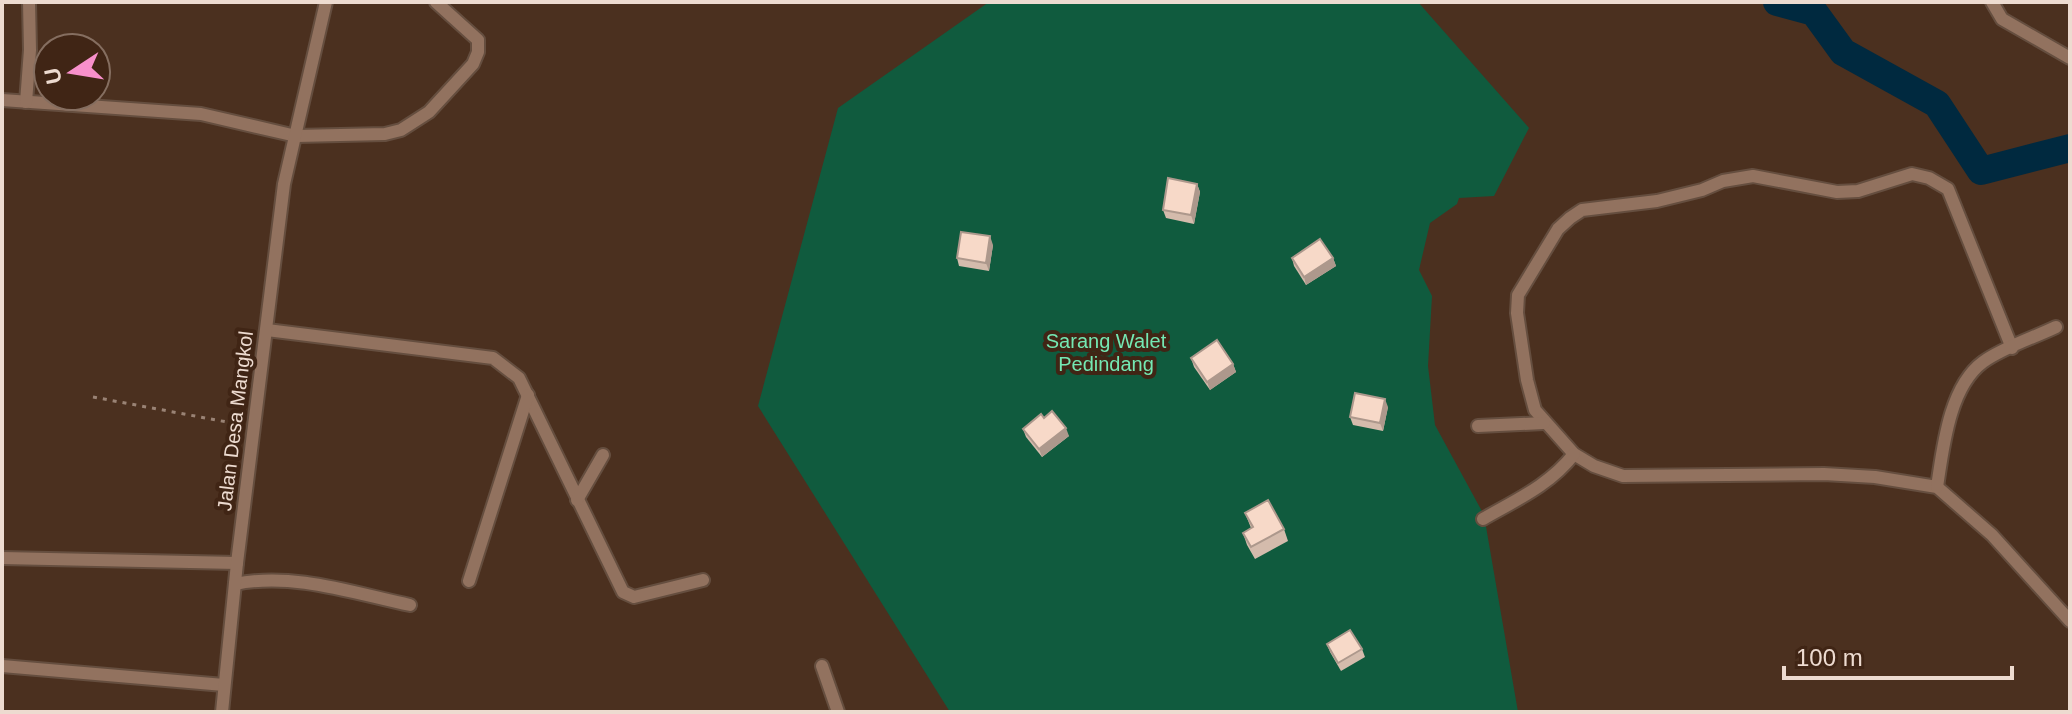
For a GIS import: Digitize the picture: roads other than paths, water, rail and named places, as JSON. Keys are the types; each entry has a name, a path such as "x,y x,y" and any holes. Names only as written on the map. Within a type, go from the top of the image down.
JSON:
{"street":[{"path":"26,102 30,50 29,2"},
{"name":"Jalan Desa Mangkol","path":"222,712 237,563 284,184 326,2"},
{"path":"2,100 201,114 296,136 385,134 415,123 429,112 473,64 478,52 478,40 436,2"},
{"path":"1992,2 2002,19 2070,58"},
{"path":"2012,348 1948,189 1929,178 1912,174 1858,191 1837,192 1776,178 1743,177 1657,201 1582,210 1558,229 1518,295 1517,313 1535,410 1574,454 1594,466 1623,476 1824,474 1875,477 1937,487 1992,535 2070,621"},
{"path":"1937,487 1950,418 1966,380 1983,362 2056,327"},
{"path":"267,330 493,358 507,366 519,378 528,395 623,592 634,597 703,580"},
{"path":"469,581 528,395"},
{"path":"1478,426 1544,423"},
{"path":"1483,519 1536,489 1564,467 1574,454"},
{"path":"577,500 603,455"},
{"path":"2,558 237,563"},
{"path":"235,584 274,579 410,605"},
{"path":"2,666 224,685"},
{"path":"822,666 838,712"}],"waterway":[{"path":"1777,2 1814,12 1843,52 1937,104 1981,171 2070,148"}],"park label":[{"name":"Sarang Walet Pedindang","path":"1106,352"}]}
